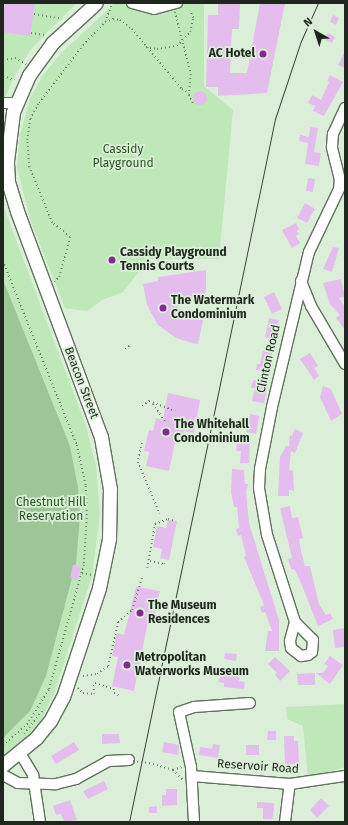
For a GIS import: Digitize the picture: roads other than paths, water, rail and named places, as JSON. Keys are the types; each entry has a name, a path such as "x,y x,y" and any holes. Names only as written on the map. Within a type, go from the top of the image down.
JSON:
{"main road":[{"name":"Beacon Street","path":"3,765 20,753 50,721 69,682 102,578 111,513 107,464 96,423 10,191 7,161 10,103 32,68 52,43 94,4"}],"street":[{"path":"132,3 154,9 175,4"},
{"name":"Clinton Road","path":"295,622 267,535 259,488 272,406 301,280 309,252 342,190 332,147 333,134 345,108"},
{"path":"301,280 311,306 345,364"},
{"path":"194,822 179,712 194,707 250,703"},
{"path":"20,753 28,762 35,784 40,822"},
{"path":"3,774 18,783 64,783 108,761 131,760"},
{"name":"Reservoir Road","path":"189,780 290,784 345,776"},
{"path":"285,822 290,784"}],"tram line":[{"path":"129,822 275,119 301,41 318,3"}],"place":[{"name":"AC Hotel","path":"263,54"},
{"name":"Cassidy Playground Tennis Courts","path":"112,260"},
{"name":"The Watermark Condominium","path":"163,308"},
{"name":"The Whitehall Condominium","path":"166,432"},
{"name":"The Museum Residences","path":"140,613"},
{"name":"Metropolitan Waterworks Museum","path":"127,665"}],"park label":[{"name":"Cassidy Playground","path":"123,157"},
{"name":"Chestnut Hill Reservation","path":"51,510"}]}
